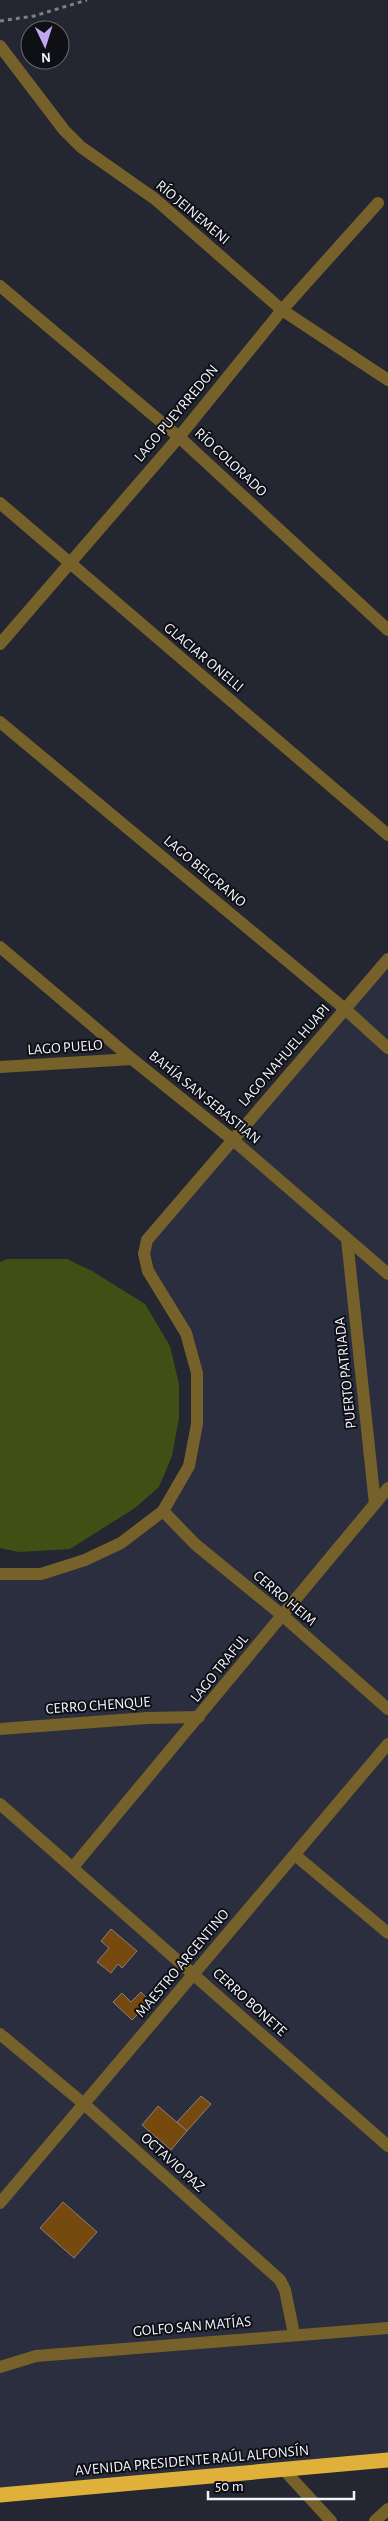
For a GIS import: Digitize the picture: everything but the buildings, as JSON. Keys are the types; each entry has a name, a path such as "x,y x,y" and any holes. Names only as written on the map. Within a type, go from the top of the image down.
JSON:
{"highway":[{"name":"AVENIDA PRESIDENTE RAÚL ALFONSÍN","path":"0,2494 388,2460"}],"street":[{"name":"RÍO JEINEMENI","path":"0,46 64,130 81,147 155,199 282,310 388,380"},
{"name":"LAGO PUEYRREDON","path":"0,644 179,437 282,310 378,203"},
{"name":"RÍO COLORADO","path":"0,286 179,437 388,630"},
{"name":"GLACIAR ONELLI","path":"0,503 388,835"},
{"name":"LAGO BELGRANO","path":"0,722 345,1009 388,1048"},
{"name":"BAHÍA SAN SEBASTIAN","path":"0,947 132,1059 233,1140 388,1274"},
{"name":"LAGO NAHUEL HUAPI","path":"163,1511 189,1466 197,1424 197,1373 186,1333 148,1271 144,1254 147,1240 388,959"},
{"name":"LAGO PUELO","path":"0,1067 132,1059"},
{"name":"PUERTO PATRIADA","path":"347,1239 375,1504"},
{"name":"LAGO TRAFUL","path":"73,1867 388,1488"},
{"path":"0,1574 41,1574 86,1560 121,1543 163,1511"},
{"name":"CERRO HEIM","path":"163,1511 195,1544 283,1616 388,1709"},
{"name":"CERRO CHENQUE","path":"0,1729 147,1718 199,1717"},
{"name":"MAESTRO ARGENTINO","path":"0,2203 388,1744"},
{"name":"CERRO BONETE","path":"0,1804 388,2146"},
{"path":"295,1855 388,1934"},
{"name":"OCTAVIO PAZ","path":"0,2034 84,2104 280,2280 285,2290 294,2334"},
{"name":"GOLFO SAN MATÍAS","path":"0,2367 36,2356 388,2328"},
{"path":"284,2470 331,2521"},
{"path":"376,2521 388,2509"}],"path":[{"path":"0,21 34,16 87,0"}],"shaded area":[{"path":"388,959 388,2460 0,2495 0,1574 5,1575 85,1560 163,1511 189,1466 197,1424 186,1333 148,1271 147,1240"}],"green space":[{"path":"7,1259 67,1259 92,1271 145,1304 170,1346 179,1384 179,1418 172,1456 159,1487 135,1508 70,1549 19,1552 0,1548 0,1262"}]}
